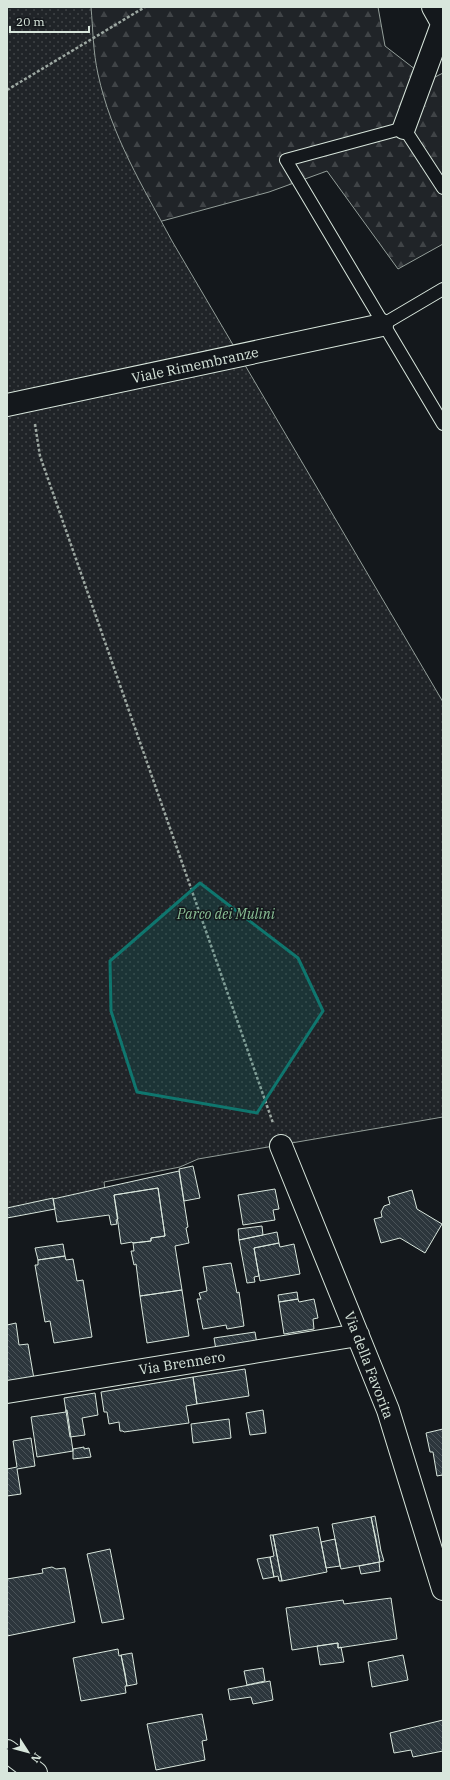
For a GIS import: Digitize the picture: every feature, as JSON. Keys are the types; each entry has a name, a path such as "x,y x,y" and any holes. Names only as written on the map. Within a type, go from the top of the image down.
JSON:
{"street":[{"path":"404,128 439,17"},
{"name":"Viale Rimembranze","path":"7,405 382,325"},
{"name":"Via della Favorita","path":"281,1146 388,1410 443,1589"},
{"name":"Via Brennero","path":"7,1392 358,1335"},
{"path":"7,1751 36,1773"}],"lane":[{"path":"443,188 438,170 404,128 286,160 382,325 443,424"},
{"name":"Viale Rimembranze","path":"382,325 443,289"}],"path":[{"path":"7,90 145,7"},
{"path":"31,400 40,456 281,1146"}],"highlighted area":[{"path":"200,883 298,958 323,1011 257,1113 137,1092 111,1011 110,961"}],"green space":[{"path":"7,7 378,7 385,46 429,80 443,73 443,244 398,269 327,171 269,192 81,243"},
{"name":"Parco dei Mulini","path":"7,7 91,7 95,57 104,96 119,139 139,181 172,241 443,702 443,1117 198,1159 180,1167 104,1182 105,1190 7,1211"}],"building":[{"path":"193,1166 200,1198 184,1201 179,1169"},
{"path":"179,1171 188,1227 186,1228 189,1243 175,1246 182,1290 140,1296 136,1264 134,1265 131,1251 134,1251 133,1243 151,1241 151,1238 165,1236 158,1188 114,1195 118,1219 116,1220 117,1224 111,1225 109,1215 57,1222 53,1199"},
{"path":"158,1188 165,1236 151,1238 151,1241 121,1244 114,1195"},
{"path":"275,1189 279,1209 273,1210 275,1220 243,1225 238,1195"},
{"path":"412,1190 417,1209 442,1224 425,1253 400,1238 381,1243 374,1219 382,1217 381,1212 384,1206 390,1204 388,1197"},
{"path":"53,1198 55,1209 7,1218 7,1208"},
{"path":"262,1226 263,1235 239,1240 238,1229"},
{"path":"277,1232 279,1243 254,1248 259,1276 254,1277 255,1282 247,1283 239,1240"},
{"path":"279,1243 280,1247 294,1244 300,1274 260,1281 254,1248"},
{"path":"63,1244 65,1256 38,1260 35,1248"},
{"path":"65,1256 66,1260 73,1259 77,1281 83,1280 92,1337 54,1343 50,1321 45,1322 35,1265 38,1265 38,1260"},
{"path":"231,1263 237,1293 239,1292 244,1326 227,1329 226,1325 203,1329 197,1299 201,1299 199,1293 207,1291 203,1267"},
{"path":"182,1290 189,1336 147,1343 140,1296"},
{"path":"297,1292 298,1299 279,1302 278,1295"},
{"path":"298,1299 299,1302 314,1299 318,1318 313,1319 314,1329 284,1334 279,1302"},
{"path":"16,1323 19,1345 28,1344 34,1379 7,1382 7,1325"},
{"path":"255,1332 257,1344 216,1350 214,1338"},
{"path":"245,1369 249,1396 197,1404 193,1377"},
{"path":"193,1377 197,1404 186,1406 189,1423 124,1432 120,1431 119,1422 109,1424 107,1412 104,1412 101,1392"},
{"path":"95,1393 98,1415 82,1418 85,1435 70,1437 64,1398"},
{"path":"66,1410 73,1451 37,1457 31,1417 66,1412"},
{"path":"263,1410 266,1433 250,1435 246,1413"},
{"path":"229,1419 231,1438 193,1443 191,1424"},
{"path":"443,1429 443,1478 442,1475 437,1476 433,1452 430,1452 426,1433"},
{"path":"31,1438 35,1466 17,1469 21,1494 7,1496 7,1469 17,1467 13,1441"},
{"path":"84,1447 84,1449 89,1448 91,1457 73,1459 73,1449"},
{"path":"375,1516 384,1561 380,1562 371,1517"},
{"path":"371,1517 380,1562 341,1569 332,1524"},
{"path":"318,1527 327,1572 282,1581 273,1535"},
{"path":"270,1535 273,1535 282,1581 279,1581 278,1576 274,1577 270,1557 274,1556"},
{"path":"335,1539 340,1566 326,1568 321,1542"},
{"path":"110,1549 124,1619 102,1623 87,1554"},
{"path":"270,1557 274,1577 263,1579 257,1559"},
{"path":"379,1562 380,1571 361,1574 359,1566"},
{"path":"52,1567 56,1569 65,1568 75,1622 7,1636 7,1579 43,1573 42,1569"},
{"path":"391,1598 397,1639 338,1648 338,1643 292,1650 286,1608 343,1600 344,1604"},
{"path":"338,1643 338,1648 341,1647 344,1662 320,1665 317,1646"},
{"path":"118,1649 125,1673 127,1686 125,1686 126,1693 81,1701 73,1658"},
{"path":"132,1653 137,1684 127,1686 121,1655"},
{"path":"403,1655 408,1680 372,1687 368,1662"},
{"path":"263,1668 265,1681 247,1685 244,1671"},
{"path":"270,1681 273,1700 253,1704 251,1697 230,1700 228,1689"},
{"path":"202,1714 207,1740 202,1741 205,1760 156,1770 147,1724"},
{"path":"443,1720 443,1751 413,1757 411,1750 394,1753 390,1733"}]}
